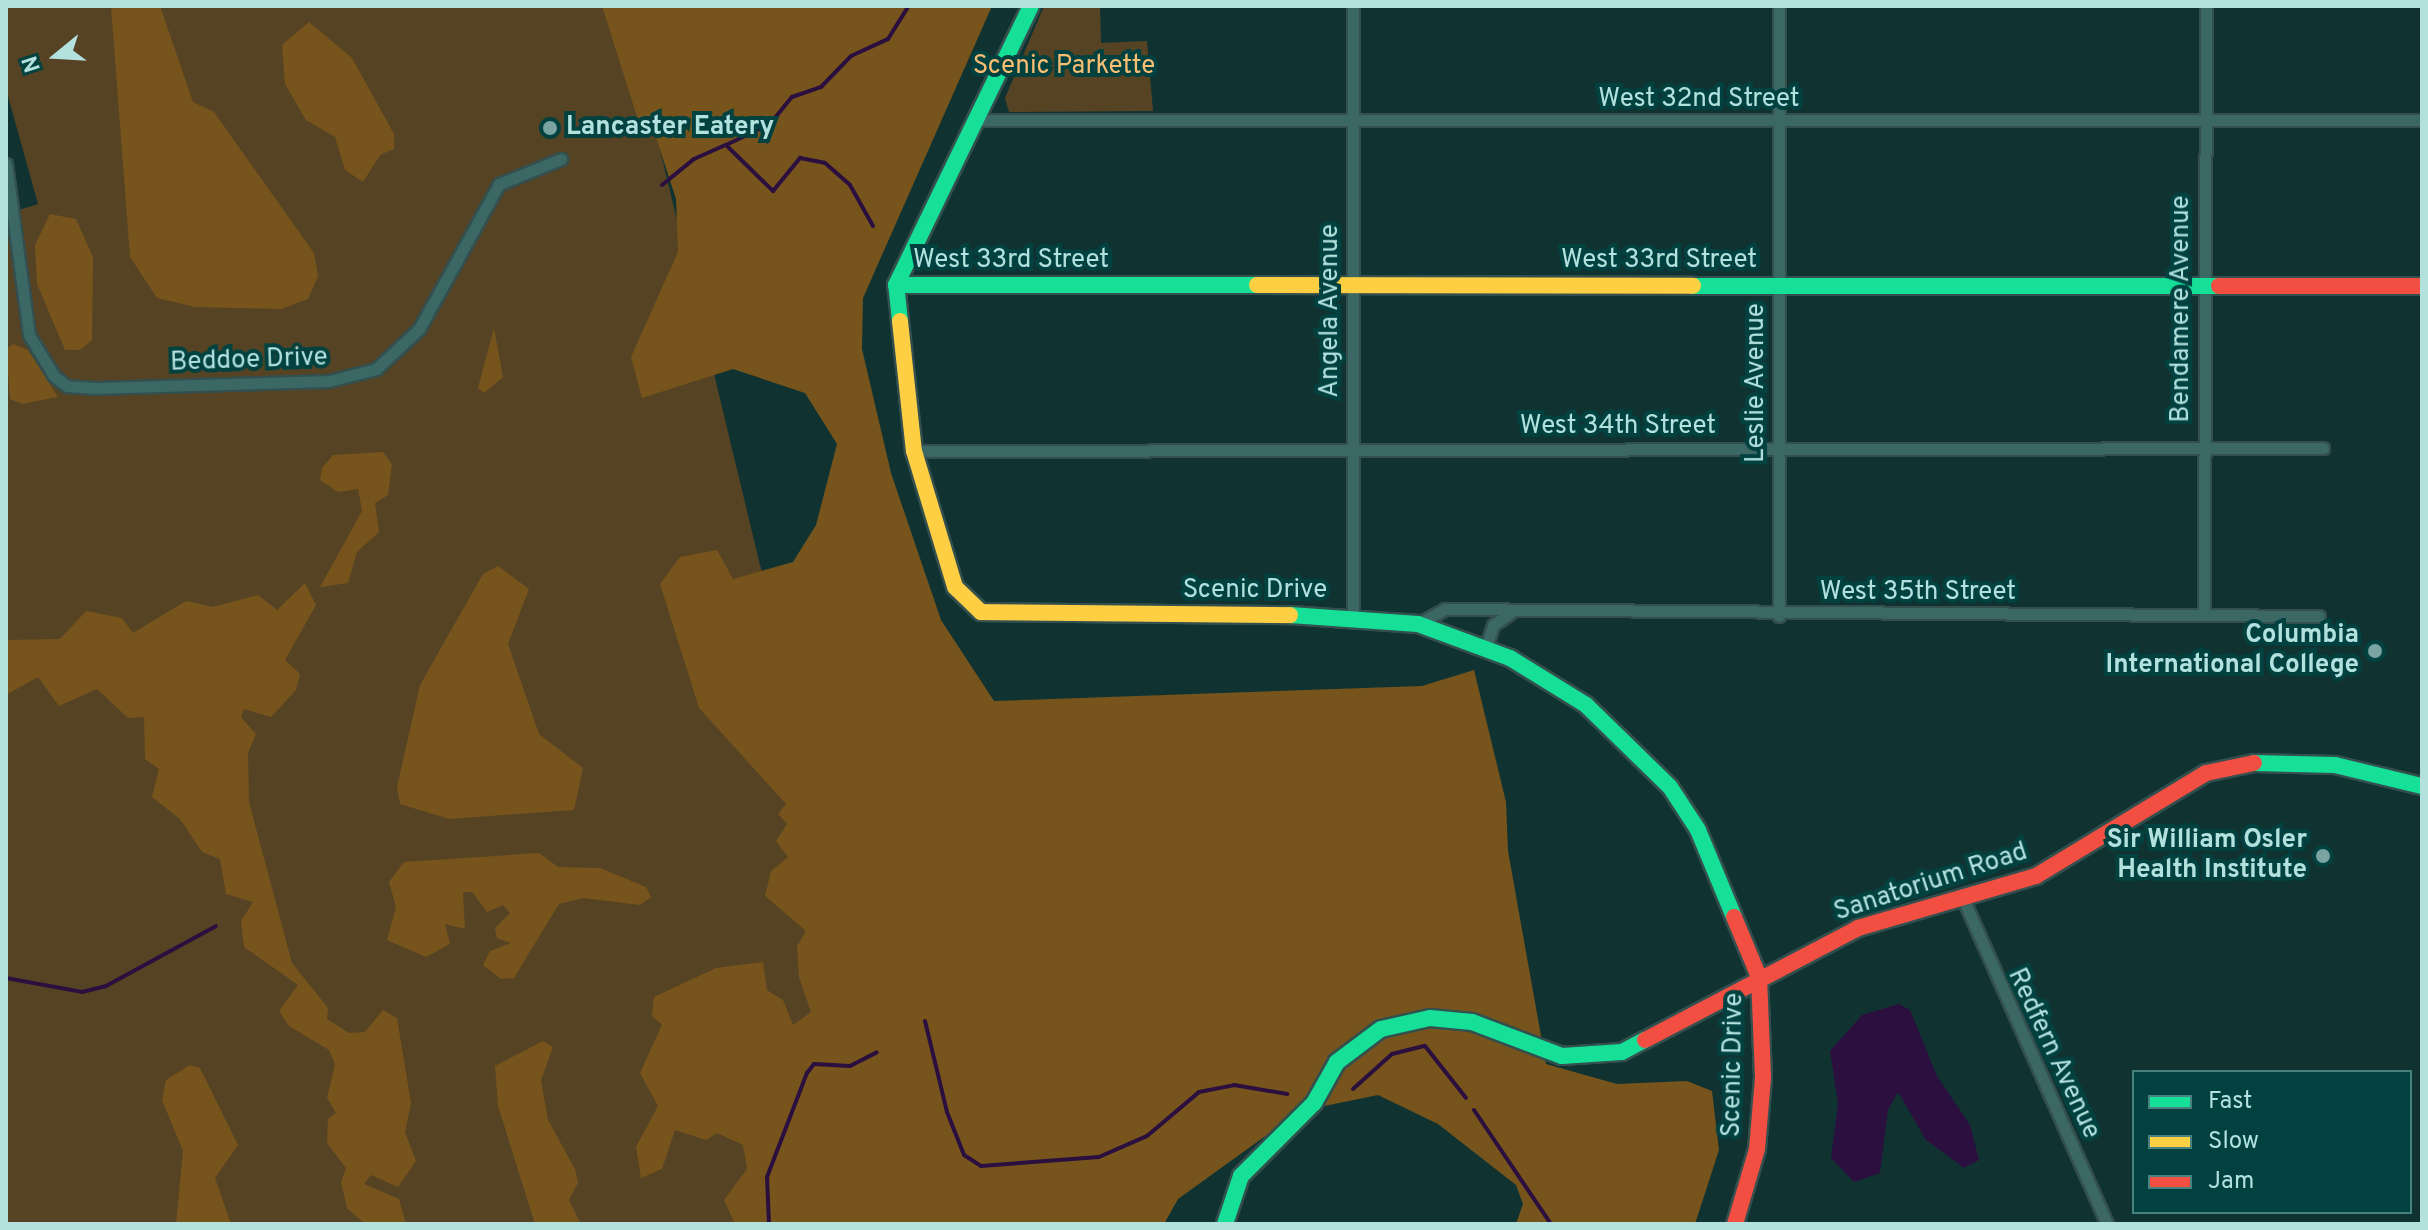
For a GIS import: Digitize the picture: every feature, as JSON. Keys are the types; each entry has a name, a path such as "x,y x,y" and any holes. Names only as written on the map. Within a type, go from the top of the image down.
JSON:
{"street":[{"path":"896,285 1031,6"},
{"name":"Angela Avenue","path":"1353,6 1353,615"},
{"name":"Leslie Avenue","path":"1779,6 1779,616"},
{"name":"Bendamere Avenue","path":"2204,613 2206,6"},
{"name":"West 32nd Street","path":"977,120 2422,120"},
{"name":"Beddoe Drive","path":"6,164 29,335 54,376 67,386 95,388 329,381 376,369 419,329 499,184 561,159"},
{"name":"West 33rd Street","path":"896,285 2422,286"},
{"name":"Scenic Drive","path":"896,285 914,451 955,587 981,612 1353,615 1418,624 1486,647 1586,705 1670,787 1726,883 1759,977 1758,1135 1735,1224"},
{"name":"West 34th Street","path":"914,451 2323,448"},
{"name":"West 35th Street","path":"1418,624 1445,609 1779,616 2204,613 2319,616"},
{"path":"1486,647 1493,625 1519,611"},
{"name":"Sanatorium Road","path":"1225,1224 1252,1162 1305,1114 1337,1062 1381,1029 1430,1018 1472,1022 1562,1056 1590,1057 1657,1039 1759,977 1858,928 1964,901 2036,876 2174,786 2232,765 2335,765 2422,786"},
{"name":"Redfern Avenue","path":"1964,901 2107,1224"}],"green space":[{"path":"6,6 642,6 656,133 760,565 978,1224 6,1224 6,214 38,204 6,89"},
{"name":"Scenic Parkette","path":"1044,6 1100,6 1101,43 1147,41 1153,111 1009,112 1005,98"}],"shaded area":[{"path":"111,6 160,6 193,102 214,112 314,253 318,276 308,299 281,309 195,307 157,298 130,257"},
{"path":"602,6 992,6 863,298 862,349 891,473 941,620 994,701 1422,686 1474,670 1506,802 1508,851 1546,1064 1617,1084 1687,1081 1712,1091 1719,1150 1695,1224 1516,1224 1523,1204 1516,1185 1438,1124 1378,1095 1300,1111 1178,1199 1164,1224 735,1224 724,1200 747,1169 743,1145 717,1133 706,1140 675,1130 662,1169 641,1178 636,1147 658,1106 640,1073 662,1025 652,1016 654,997 716,968 763,962 767,990 783,1000 793,1025 811,1012 799,977 797,946 806,931 765,896 771,871 788,857 776,841 787,824 778,814 786,804 699,708 660,584 680,557 717,550 733,579 793,562 816,525 837,444 805,393 733,369 642,398 631,357 678,252 676,199 651,122 638,120"},
{"path":"309,22 352,58 394,134 394,149 380,155 363,182 345,170 335,137 306,120 285,84 282,45"},
{"path":"50,214 76,219 93,257 92,340 80,350 65,350 37,284 35,245"},
{"path":"494,328 503,377 484,393 478,388"},
{"path":"13,344 28,350 58,397 22,404 10,399 6,349"},
{"path":"383,452 392,464 388,495 375,503 379,532 357,552 348,583 320,587 362,511 358,489 338,492 320,480 322,468 333,455"},
{"path":"498,566 529,589 508,644 539,734 583,768 574,810 449,819 400,804 397,787 420,685 483,574"},
{"path":"305,583 316,605 285,660 300,674 296,690 271,717 244,709 241,717 256,734 248,753 249,802 292,963 328,1008 327,1019 349,1033 365,1032 383,1010 397,1018 411,1103 405,1132 416,1161 398,1187 371,1175 364,1184 399,1199 406,1224 365,1224 347,1208 341,1182 346,1168 327,1143 328,1119 336,1113 327,1098 335,1064 329,1050 289,1026 279,1011 298,985 244,947 241,921 253,902 226,894 220,859 202,852 180,819 152,797 159,769 145,759 144,717 128,718 97,689 59,706 38,677 6,695 6,640 60,639 86,611 122,618 133,633 186,601 213,607 258,595 277,610"},
{"path":"539,853 558,867 600,868 646,887 651,897 640,905 583,898 559,904 514,978 501,979 483,965 490,951 511,943 497,938 495,928 510,913 503,905 487,912 472,892 463,892 465,929 445,924 450,944 426,957 387,940 396,907 389,882 404,862"},
{"path":"1899,1004 1910,1010 1937,1076 1970,1125 1979,1160 1964,1168 1926,1140 1898,1092 1888,1110 1880,1173 1854,1182 1831,1158 1838,1103 1830,1051 1862,1015"},
{"path":"543,1041 553,1047 541,1080 548,1120 575,1169 578,1183 569,1200 581,1224 535,1224 498,1106 495,1066"},
{"path":"190,1065 200,1068 238,1145 215,1178 231,1224 176,1224 183,1151 162,1100 166,1080"}],"waterway":[{"path":"726,145 770,124 792,97 821,87 851,56 888,39 909,6"},
{"path":"662,185 694,159 726,145 773,191 800,158 825,163 850,185 873,226"},
{"path":"6,978 82,992 106,986 216,926"},
{"path":"925,1021 947,1112 964,1155 981,1166 1099,1157 1147,1136 1199,1092 1234,1085 1287,1094"},
{"path":"1353,1089 1392,1054 1425,1046 1466,1098"},
{"path":"769,1224 767,1177 807,1073 814,1064 850,1066 877,1052"},
{"path":"1474,1110 1551,1224"}],"traffic: fast":[{"path":"900,321 896,285 1031,6"},
{"path":"896,285 1257,285"},
{"path":"1693,286 2219,286"},
{"path":"1290,615 1418,624 1510,658 1586,705 1670,787 1698,830 1734,917"},
{"path":"2254,763 2335,765 2422,786"},
{"path":"1225,1224 1241,1176 1314,1103 1337,1062 1381,1029 1430,1018 1472,1022 1562,1056 1622,1052 1645,1040"}],"traffic: slow":[{"path":"1257,285 1693,286"},
{"path":"900,321 914,451 955,587 981,612 1290,615"}],"traffic: jam":[{"path":"2219,286 2422,286"},
{"path":"1645,1040 1858,928 2036,876 2206,773 2254,763"},
{"path":"1734,917 1759,977 1763,1078 1757,1149 1735,1224"}],"place":[{"name":"Lancaster Eatery","path":"550,128"},
{"name":"Columbia International College","path":"2375,651"},
{"name":"Sir William Osler Health Institute","path":"2323,856"}]}
